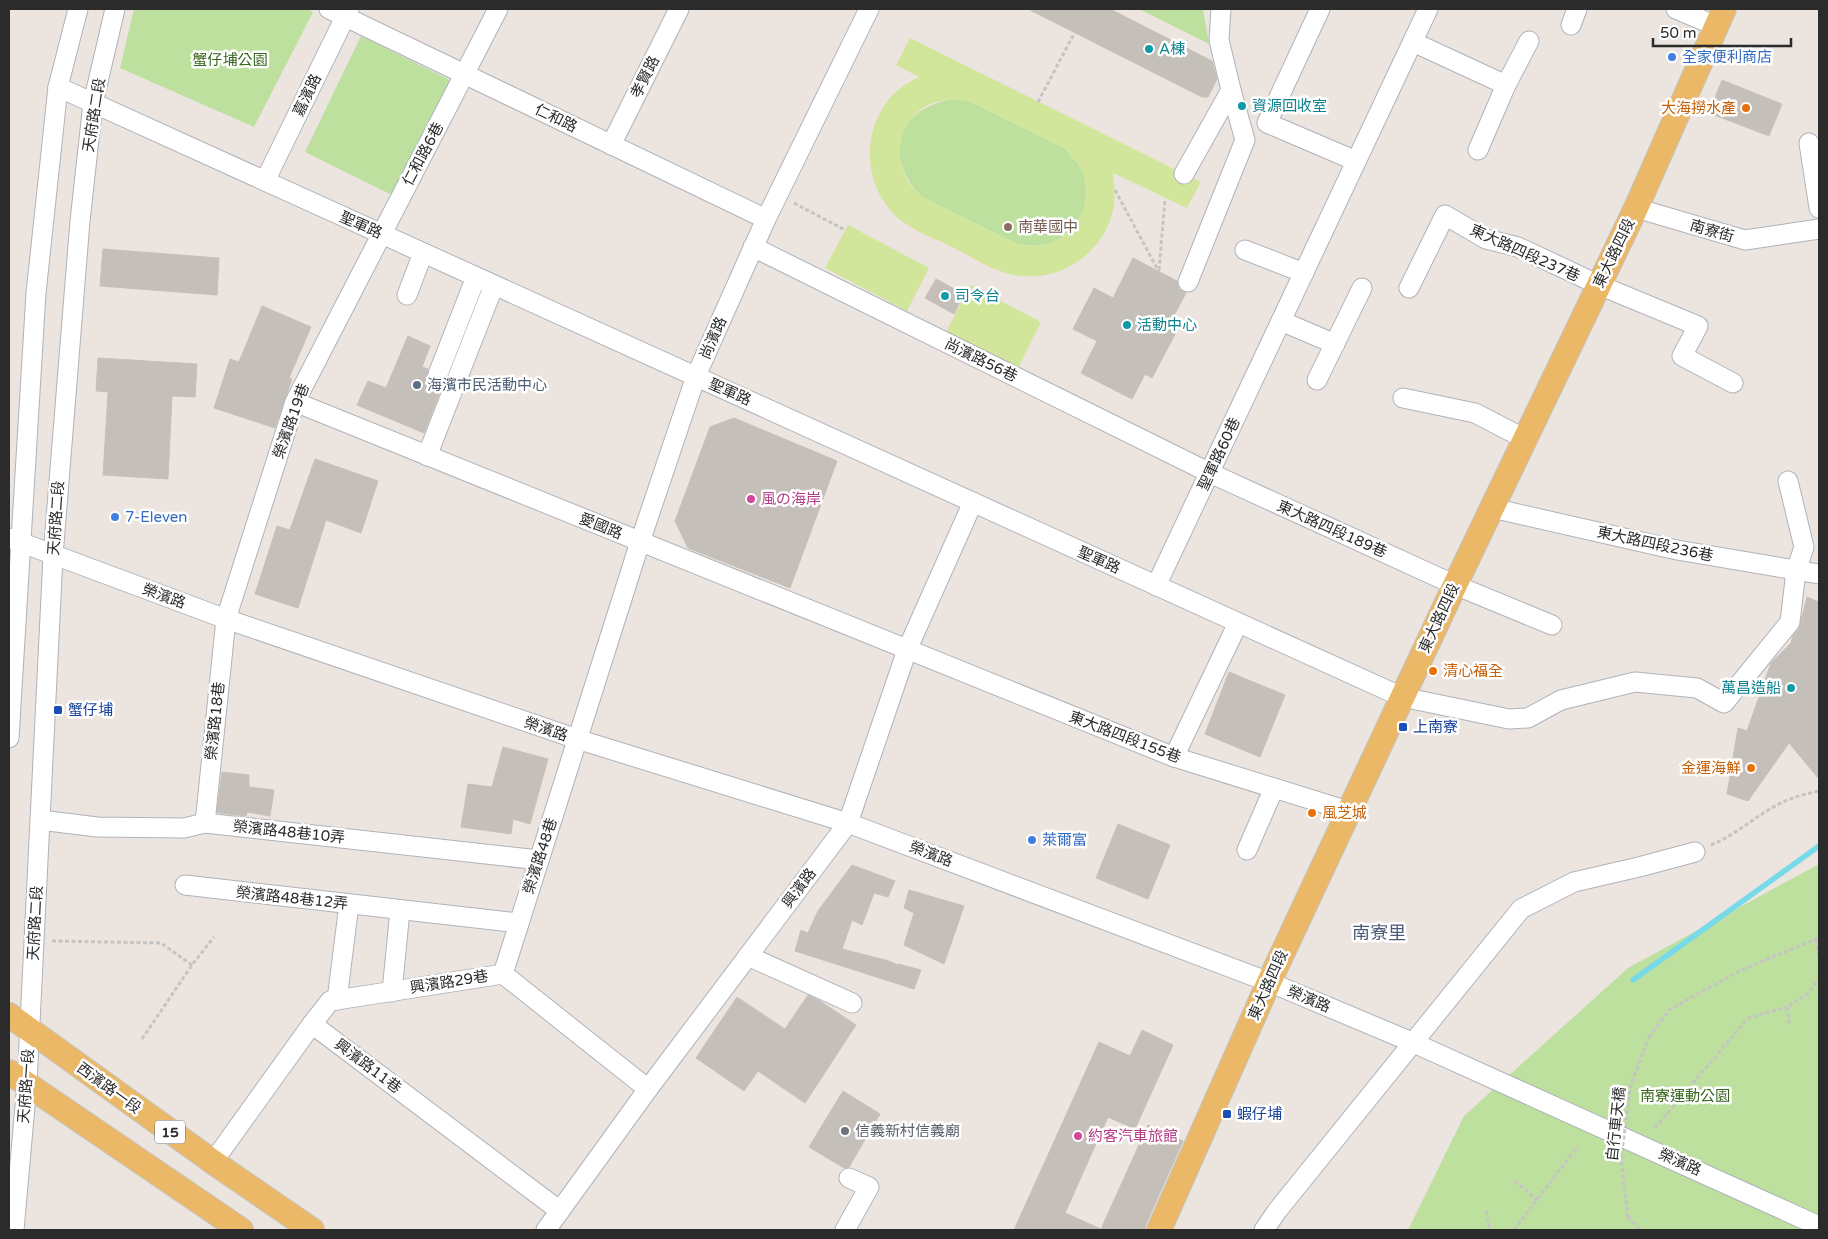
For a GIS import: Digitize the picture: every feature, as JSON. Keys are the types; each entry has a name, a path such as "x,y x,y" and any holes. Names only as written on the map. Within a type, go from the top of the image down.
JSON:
{"main road":[{"name":"東大路四段","path":"1159,1230 1269,982 1348,811 1636,208 1720,17"},
{"name":"15","path":"9,1015 29,1031"},
{"name":"西濱路一段","path":"29,1031 312,1230"},
{"path":"18,1078 241,1230"}],"street":[{"path":"9,738 14,540 36,293 58,87 78,9"},
{"name":"天府路二段","path":"29,1031 53,556 80,221 93,103 115,9"},
{"name":"仁和路6巷","path":"381,234 498,9"},
{"name":"孝賢路","path":"611,145 679,9"},
{"name":"尚濱路","path":"577,739 640,542 696,376 766,219 870,9"},
{"path":"1188,282 1245,140 1230,90 1219,40 1221,9"},
{"path":"1320,9 1267,123 1356,161"},
{"name":"聖軍路60巷","path":"1156,586 1428,9"},
{"path":"1676,9 1720,17"},
{"name":"仁和路","path":"341,11 465,74 766,219"},
{"name":"嘉濱路","path":"265,181 341,11"},
{"path":"1478,150 1506,84 1529,41"},
{"path":"1413,42 1506,84"},
{"name":"聖軍路","path":"58,87 1402,697 1509,719 1528,718 1561,700 1636,682 1697,688 1724,703 1790,622 1796,571"},
{"path":"1184,174 1230,90"},
{"path":"1809,143 1819,208"},
{"name":"南寮街","path":"1636,208 1745,240 1819,229"},
{"name":"東大路四段237巷","path":"1409,288 1445,215 1486,239 1518,247 1599,285 1698,326 1682,356 1734,383"},
{"name":"榮濱路19巷","path":"226,619 294,402 381,234"},
{"name":"尚濱路56巷","path":"753,247 1210,473"},
{"path":"1245,250 1304,273"},
{"path":"407,295 423,252"},
{"path":"438,374 476,277"},
{"path":"427,456 494,285"},
{"path":"1317,380 1362,288"},
{"path":"1281,321 1335,344"},
{"path":"1403,398 1475,413 1525,439"},
{"name":"愛國路","path":"294,402 907,650"},
{"name":"東大路四段189巷","path":"1210,473 1455,585 1552,625"},
{"path":"1788,481 1804,547 1796,571"},
{"name":"興濱路","path":"546,1230 648,1088 848,822 907,650 973,502"},
{"name":"東大路四段236巷","path":"1492,508 1677,550 1819,574"},
{"name":"榮濱路","path":"14,540 226,619 577,739 848,822 1269,982 1414,1043 1819,1226"},
{"name":"榮濱路18巷","path":"205,823 226,619"},
{"path":"1174,757 1238,623"},
{"name":"東大路四段155巷","path":"907,650 1174,757 1348,811"},
{"name":"榮濱路48巷","path":"503,974 577,739"},
{"path":"1247,850 1274,788"},
{"name":"榮濱路48巷10弄","path":"40,820 96,826 184,828 205,823 539,860"},
{"path":"1264,1230 1277,1211 1522,909 1574,882 1695,852"},
{"name":"榮濱路48巷12弄","path":"185,885 519,923"},
{"path":"213,1162 312,1024 330,1002 337,1000 349,904"},
{"path":"392,992 400,910"},
{"path":"748,956 852,1003"},
{"name":"興濱路29巷","path":"337,1000 503,974 648,1088"},
{"name":"興濱路11巷","path":"312,1024 560,1211"},
{"name":"天府路一段","path":"14,1230 18,1078 29,1031"},
{"path":"845,1230 869,1187 849,1178"}],"path":[{"path":"1038,102 1075,32"},
{"path":"1115,190 1159,272 1165,199"},
{"path":"778,195 845,230"},
{"path":"1695,852 1723,840 1758,816 1792,798 1819,791"},
{"path":"142,1039 192,965 214,937"},
{"path":"1817,939 1819,956"},
{"name":"自行車天橋","path":"1640,1230 1628,1217 1621,1158 1631,1084 1649,1037 1669,1010 1740,970 1817,939"},
{"path":"34,940 161,943 192,965"},
{"path":"1655,1128 1748,1018 1787,1007 1808,994 1819,978"},
{"path":"1787,1007 1789,1024"},
{"path":"1514,1230 1578,1146"},
{"path":"1516,1181 1537,1200"},
{"path":"1486,1211 1490,1230"}],"green space":[{"name":"蟹仔埔公園","path":"134,9 307,9 313,12 254,127 120,68"},
{"path":"1139,9 1203,9 1209,44"},
{"path":"361,36 452,81 396,197 305,152"},
{"path":"910,38 1201,182 1187,208 1113,173 1114,200 1108,225 1101,238 1080,260 1067,268 1038,276 1014,275 997,270 913,228 898,218 882,199 871,171 871,141 874,126 880,112 892,95 919,77 896,65","holes":["953,99 969,101 1064,148 1073,157 1083,172 1086,197 1081,216 1069,232 1051,243 1043,245 1017,244 922,197 912,187 904,174 900,154 903,135 907,126 913,117 928,105"]},
{"path":"953,99 969,101 1064,148 1073,158 1081,168 1084,176 1086,197 1081,216 1069,232 1047,244 1034,246 1017,244 922,197 910,182 902,166 899,151 902,136 908,123 919,112 934,104"},
{"path":"848,225 929,268 907,311 825,268"},
{"path":"970,285 1041,322 1018,368 946,332"},
{"name":"南寮運動公園","path":"1819,864 1819,1230 1408,1230 1464,1116 1628,968"}],"building":[{"name":"A棟","path":"1028,9 1110,9 1212,61 1217,79 1208,97 1202,97"},
{"name":"大海撈水產","path":"1722,80 1782,104 1769,136 1709,113"},
{"path":"103,249 219,258 217,295 100,286"},
{"name":"活動中心","path":"1133,258 1177,281 1179,289 1186,293 1173,317 1182,321 1152,378 1145,374 1132,399 1081,373 1097,341 1073,329 1094,288 1113,298"},
{"name":"司令台","path":"936,279 964,294 954,314 925,298"},
{"path":"262,306 311,327 289,378 292,379 275,428 214,408 230,359 239,362"},
{"name":"海濱市民活動中心","path":"408,336 430,346 422,367 428,369 427,375 434,385 443,384 424,433 357,405 368,381 386,388"},
{"path":"98,358 197,364 195,397 172,396 168,479 103,475 108,392 96,391"},
{"path":"734,418 837,461 790,588 688,548 675,521 710,427"},
{"path":"315,459 378,481 361,533 326,520 298,608 255,594 277,526 290,530"},
{"path":"1807,597 1819,602 1819,779 1789,743 1748,801 1727,794 1738,728 1747,731 1771,663 1791,643 1793,636 1799,629"},
{"path":"1229,672 1285,695 1260,757 1205,734"},
{"path":"503,747 548,759 530,824 513,819 511,834 461,827 468,784 492,787"},
{"path":"222,772 249,775 249,787 274,790 270,816 247,812 246,816 217,812"},
{"path":"1118,824 1170,845 1148,899 1096,878"},
{"path":"852,865 895,881 888,897 874,893 862,925 852,920 842,949 921,970 914,989 795,951 801,930 808,933 818,911"},
{"path":"909,890 964,906 944,964 904,945 914,913 904,908"},
{"path":"808,995 856,1025 805,1103 758,1071 744,1091 696,1058 737,997 785,1029"},
{"name":"約客汽車旅館","path":"1142,1030 1173,1045 1135,1129 1108,1117 1065,1213 1101,1229 1148,1125 1183,1141 1145,1230 1014,1230 1099,1042 1130,1056"},
{"name":"信義新村信義廟","path":"843,1091 880,1114 849,1167 844,1168 809,1147"}],"waterway":[{"path":"1633,980 1819,846"}],"place":[{"name":"A棟","path":"1149,49"},
{"name":"全家便利商店","path":"1672,57"},
{"name":"資源回收室","path":"1242,106"},
{"name":"大海撈水產","path":"1746,108"},
{"name":"南華國中","path":"1008,227"},
{"name":"司令台","path":"945,296"},
{"name":"活動中心","path":"1127,325"},
{"name":"海濱市民活動中心","path":"417,385"},
{"name":"風の海岸","path":"751,499"},
{"name":"7-Eleven","path":"115,517"},
{"name":"清心福全","path":"1433,671"},
{"name":"萬昌造船","path":"1791,688"},
{"name":"蟹仔埔","path":"58,710"},
{"name":"上南寮","path":"1403,727"},
{"name":"金運海鮮","path":"1751,768"},
{"name":"風芝城","path":"1312,813"},
{"name":"萊爾富","path":"1032,840"},
{"name":"蝦仔埔","path":"1227,1114"},
{"name":"信義新村信義廟","path":"845,1131"},
{"name":"約客汽車旅館","path":"1078,1136"}],"district":[{"name":"南寮里","path":"1379,933"}]}
